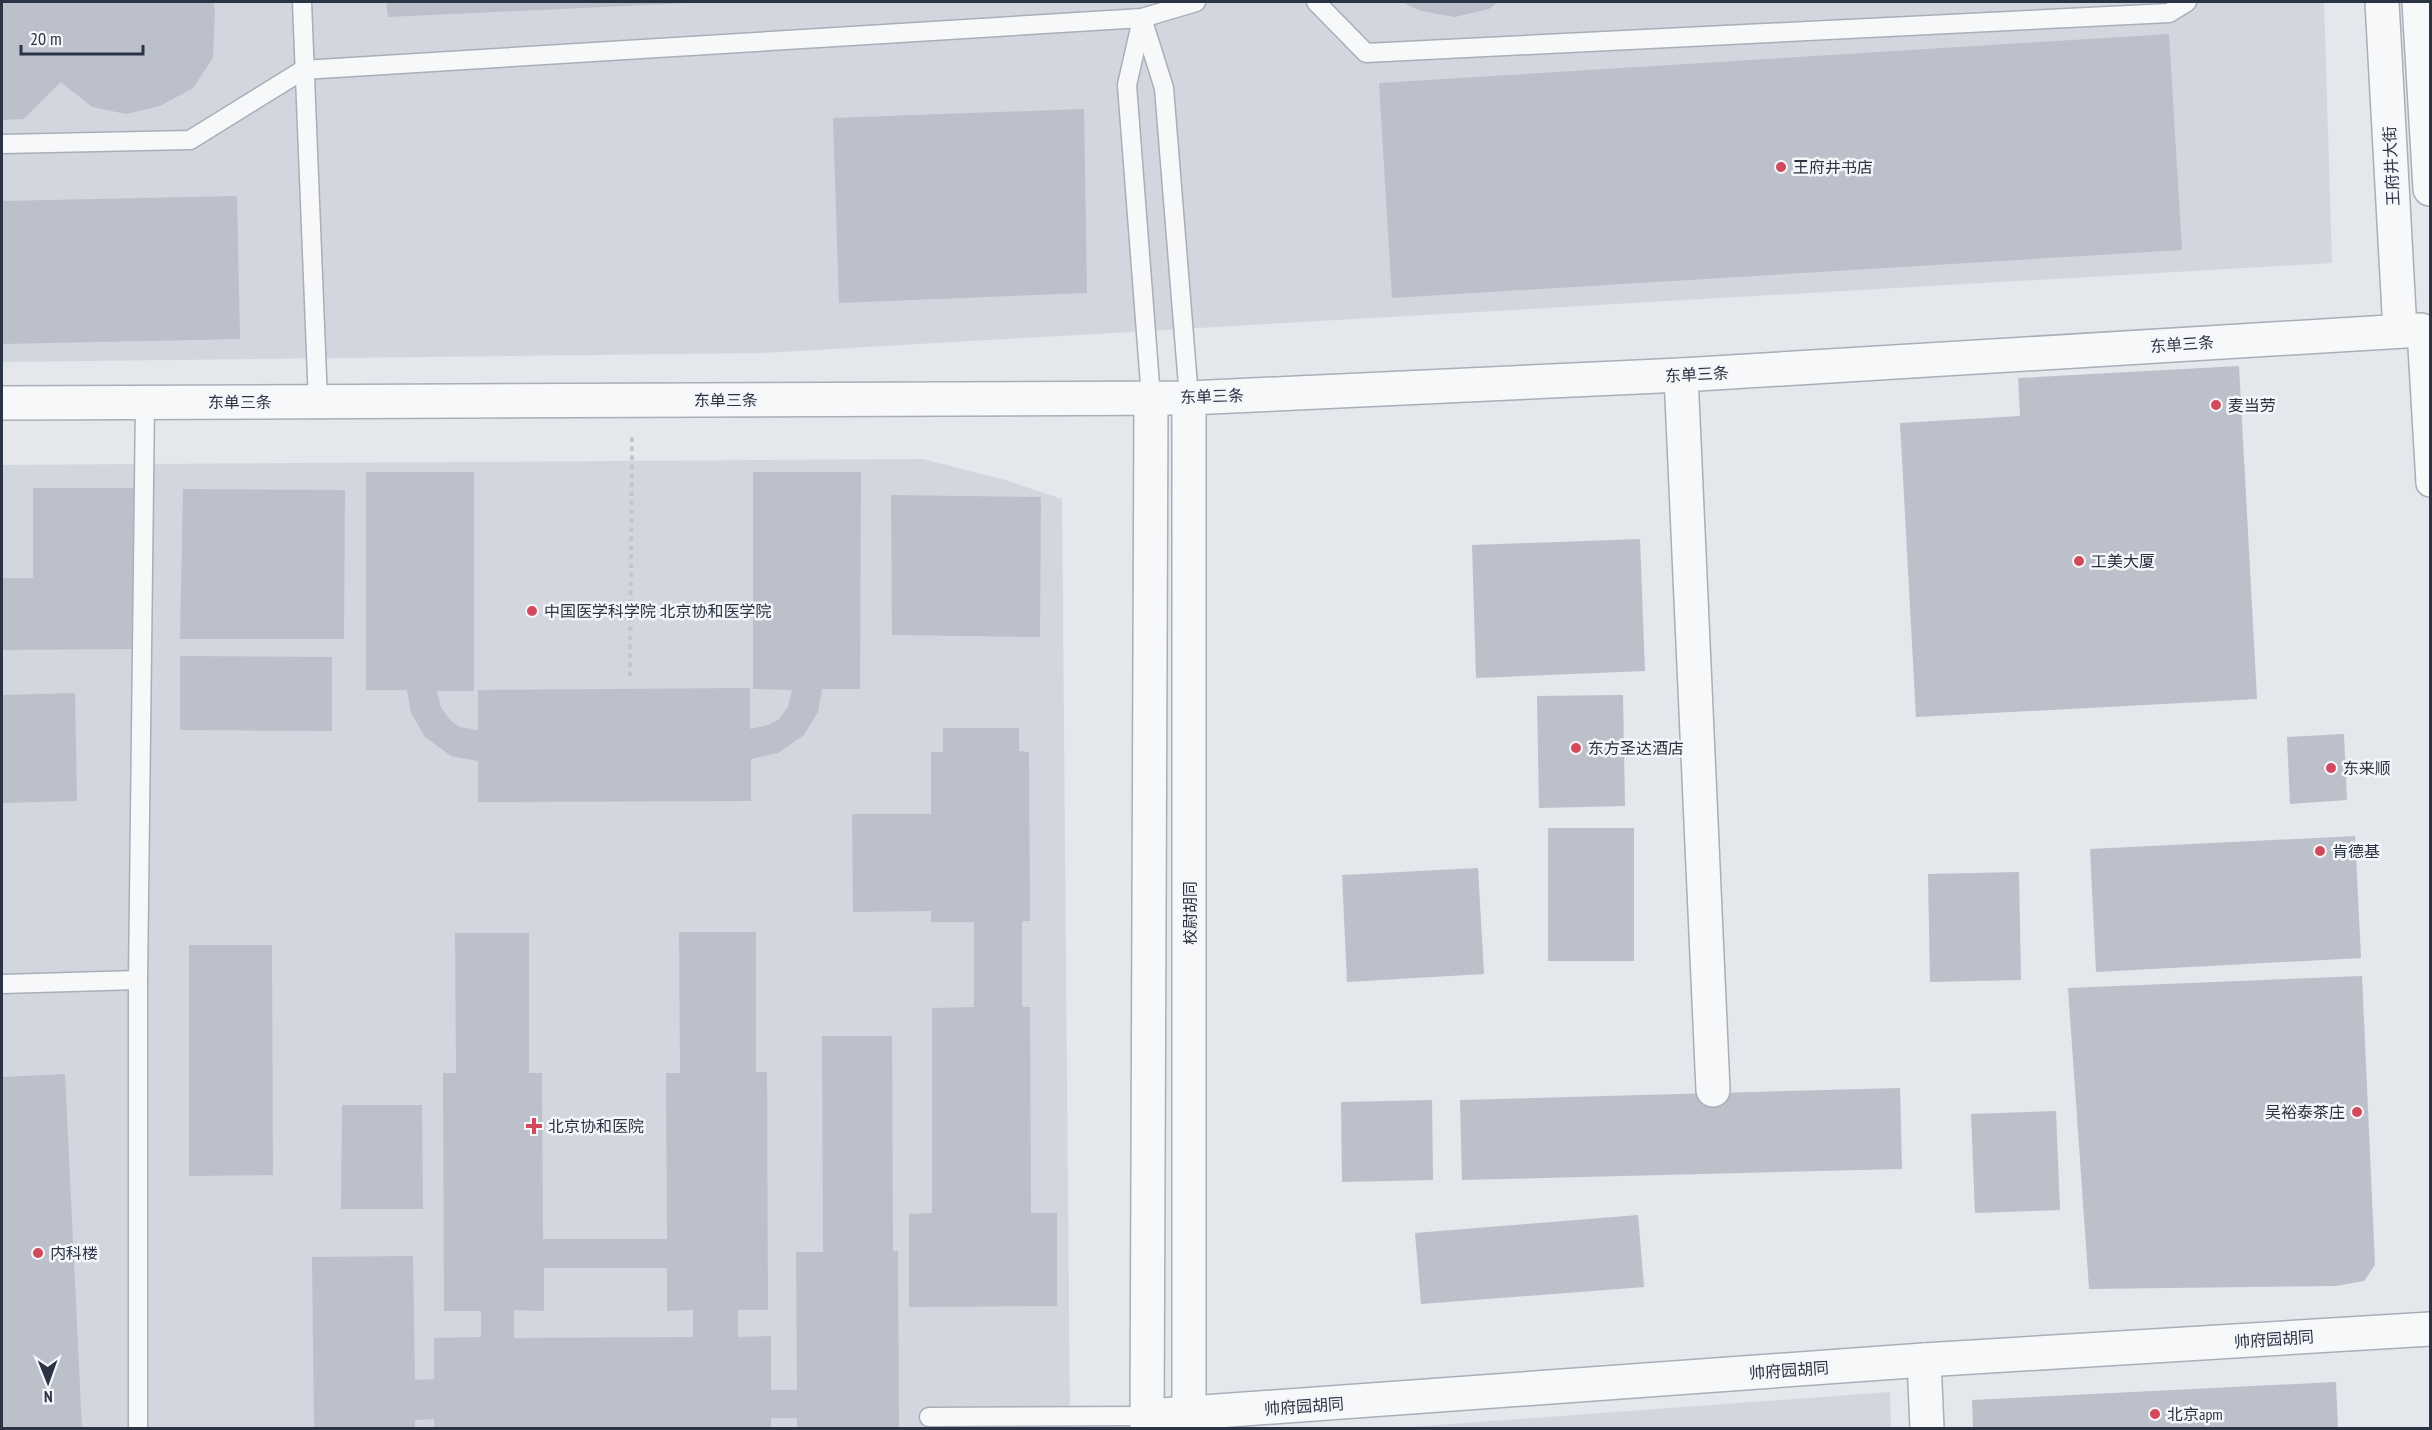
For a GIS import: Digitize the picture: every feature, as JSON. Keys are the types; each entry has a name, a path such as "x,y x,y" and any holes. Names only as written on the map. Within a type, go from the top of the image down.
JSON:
{"street":[{"name":"王府井大街","path":"2382,2 2417,330 2430,483"},
{"path":"2419,2 2430,189"},
{"name":"东单三条","path":"2,403 1189,398 1681,375 2417,330"},
{"path":"1681,375 1713,1090"},
{"path":"1148,1422 1151,398"},
{"name":"校尉胡同","path":"1189,398 1189,1421"},
{"name":"帅府园胡同","path":"1148,1422 1189,1421 1924,1360 2430,1329"},
{"path":"1924,1360 1926,1428"}],"lane":[{"path":"302,2 318,402"},
{"path":"2,144 190,140 303,70 1142,18 1196,2"},
{"path":"1316,2 1366,53 2169,13 2187,2"},
{"path":"1142,18 1164,88 1189,398"},
{"path":"1142,18 1127,86 1151,398"},
{"path":"138,1428 138,980 145,402"},
{"path":"2,984 138,980"},
{"path":"929,1417 1148,1422"}],"path":[{"path":"630,676 633,401"}],"shaded area":[{"path":"2,2 2324,2 2332,263 761,353 2,362"},
{"name":"北京协和医院","path":"923,459 1002,479 1062,499 1070,1428 2,1428 2,465"},
{"path":"1890,1392 1891,1428 1396,1428"}],"building":[{"path":"2,2 213,2 215,10 213,58 193,88 160,106 126,114 92,107 61,82 24,119 2,120"},
{"path":"386,2 689,2 689,3 388,17"},
{"path":"1402,2 1498,2 1489,9 1455,17 1421,11"},
{"name":"王府井书店","path":"2169,34 2182,250 1392,298 1379,83"},
{"path":"1084,109 1087,293 839,303 833,118"},
{"path":"237,196 240,339 2,344 2,201"},
{"name":"工美大厦","path":"2239,366 2257,699 1916,717 1900,423 2020,416 2018,378"},
{"path":"366,472 474,472 474,691 437,691 441,708 451,721 460,727 478,730 478,690 750,688 750,729 778,720 788,707 792,690 753,689 753,472 861,472 860,689 822,689 818,712 804,735 778,753 751,759 751,801 478,802 478,761 451,756 425,737 411,713 407,690 366,690"},
{"path":"33,488 134,488 134,649 2,650 2,578 33,578"},
{"path":"183,489 345,490 344,639 180,639"},
{"path":"891,495 1041,497 1040,637 892,635"},
{"path":"1640,539 1645,671 1476,678 1472,545"},
{"path":"180,656 332,657 332,731 180,730"},
{"path":"75,693 77,801 2,803 2,695"},
{"path":"1623,695 1625,806 1539,808 1537,696"},
{"path":"943,728 1019,728 1019,751 1029,752 1030,921 1022,921 1022,1007 1030,1007 1031,1213 1057,1213 1057,1306 909,1307 909,1214 932,1213 932,1008 974,1007 974,922 931,922 931,911 853,912 852,814 931,814 931,752 943,752"},
{"path":"2344,734 2347,800 2290,804 2287,737"},
{"path":"1548,828 1634,828 1634,961 1548,961"},
{"path":"2355,836 2361,958 2096,972 2090,849"},
{"path":"1478,868 1484,974 1347,982 1342,875"},
{"path":"2019,872 2021,980 1930,982 1928,874"},
{"path":"679,932 756,932 756,1072 767,1072 768,1310 738,1310 738,1337 771,1336 771,1390 797,1390 796,1252 823,1252 822,1036 892,1036 893,1251 898,1251 899,1428 797,1428 797,1418 771,1418 771,1428 434,1428 434,1419 415,1420 415,1428 314,1428 312,1257 413,1256 415,1380 434,1379 434,1338 481,1337 481,1311 444,1311 443,1073 456,1073 455,933 529,933 529,1073 542,1073 543,1239 667,1239 666,1073 680,1073","holes":["544,1268 667,1268 667,1311 693,1310 693,1337 514,1338 514,1310 544,1311"]},
{"path":"189,945 272,945 273,1175 189,1176"},
{"path":"2362,976 2375,1265 2364,1281 2336,1286 2089,1289 2068,988"},
{"name":"内科楼","path":"65,1074 82,1428 2,1428 2,1077"},
{"path":"1900,1088 1902,1169 1462,1180 1460,1100"},
{"path":"1432,1100 1433,1180 1342,1182 1341,1102"},
{"path":"342,1105 422,1105 423,1209 341,1209"},
{"path":"2056,1111 2060,1210 1975,1213 1971,1114"},
{"path":"1638,1215 1644,1287 1421,1304 1415,1233"},
{"name":"北京apm","path":"2336,1382 2338,1428 1973,1428 1972,1400"}],"place":[{"name":"王府井书店","path":"1781,167"},
{"name":"麦当劳","path":"2216,405"},
{"name":"工美大厦","path":"2079,561"},
{"name":"中国医学科学院 北京协和医学院","path":"532,611"},
{"name":"东方圣达酒店","path":"1576,748"},
{"name":"东来顺","path":"2331,768"},
{"name":"肯德基","path":"2320,851"},
{"name":"吴裕泰茶庄","path":"2357,1112"},
{"name":"北京协和医院","path":"534,1126"},
{"name":"内科楼","path":"38,1253"},
{"name":"北京apm","path":"2155,1414"}]}
